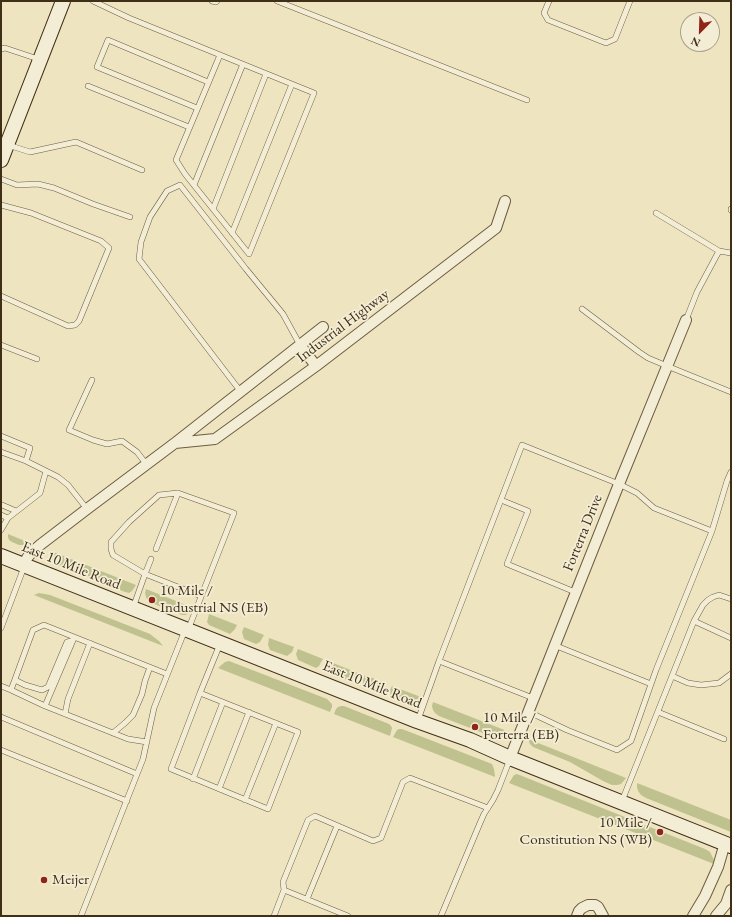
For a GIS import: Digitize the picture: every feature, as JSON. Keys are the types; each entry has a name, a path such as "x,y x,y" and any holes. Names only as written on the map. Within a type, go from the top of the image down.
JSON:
{"main road":[{"path":"4,150 63,1"},
{"name":"East 10 Mile Road","path":"1,556 417,721 470,740 510,758 728,844"}],"street":[{"name":"Industrial Highway","path":"175,443 215,439 316,366 496,228 505,201"},
{"name":"Forterra Drive","path":"510,758 554,645 686,320"},
{"name":"Industrial Highway","path":"24,566 27,558 32,552 147,465 323,327"},
{"path":"300,345 316,366"},
{"path":"693,916 705,896 728,844"},
{"path":"716,916 726,904 731,890"},
{"path":"577,916 582,908 588,905 595,905 598,907 603,916"}],"lane":[{"path":"93,1 129,18 314,93 249,254 176,160 220,55"},
{"path":"212,1 217,1"},
{"path":"277,1 527,100"},
{"path":"549,1 544,13 548,20 606,43 615,39 630,1"},
{"path":"197,108 97,67 108,40 208,82"},
{"path":"1,49 5,48 40,60"},
{"path":"194,185 243,64"},
{"path":"213,209 266,74"},
{"path":"232,233 292,84"},
{"path":"88,86 189,127"},
{"path":"4,150 30,152 76,142 142,170"},
{"path":"1,179 17,185 38,184 54,188 130,217"},
{"path":"241,392 139,259 140,242 150,216 168,191 180,185 283,314 300,345"},
{"path":"1,205 31,213 101,241 109,248 79,321 75,325 68,326 1,296"},
{"path":"656,212 719,251 731,252"},
{"path":"686,320 697,292 719,251"},
{"path":"582,308 639,352 667,366 731,392"},
{"path":"1,345 38,359"},
{"path":"92,380 69,430 107,444 122,441 137,452 147,465"},
{"path":"1,436 30,448 26,462"},
{"path":"417,721 522,445 619,484 637,493 654,508 712,531"},
{"path":"1,452 58,477 68,485 87,509"},
{"path":"1,530 8,518 40,493 46,471"},
{"path":"529,712 566,730 617,750 631,742 651,684 712,531 731,472"},
{"path":"156,548 178,493"},
{"path":"81,916 143,759 154,708 201,596 234,513 178,493 158,495 129,522 112,542 111,549 113,555 145,574 201,596"},
{"path":"501,500 528,511 507,564 576,592"},
{"path":"2,505 16,511"},
{"path":"1,515 8,518"},
{"path":"132,608 151,559"},
{"path":"1,626 24,566"},
{"path":"622,802 694,621 703,605 713,597 719,595 731,599"},
{"path":"694,621 731,638"},
{"path":"11,690 33,630 44,625 167,674"},
{"path":"15,680 25,685 42,690 48,687 67,642 74,638"},
{"path":"45,706 74,638"},
{"path":"65,714 68,699 90,643"},
{"path":"200,693 298,732 268,809 171,769 200,693 220,643"},
{"path":"554,645 651,684"},
{"path":"439,661 533,698"},
{"path":"113,733 133,715 142,694 150,668"},
{"path":"672,676 688,683 701,685 719,683 731,674"},
{"path":"1,686 45,706 128,739 147,742"},
{"path":"193,779 223,702"},
{"path":"219,789 249,712"},
{"path":"658,712 724,739"},
{"path":"1,717 137,774"},
{"path":"245,800 276,723"},
{"path":"1,750 127,801"},
{"path":"441,916 480,823 498,790 510,758"},
{"path":"276,915 284,890 283,882 308,820 315,816 373,841 381,838 403,782 410,778 488,808"},
{"path":"307,900 337,826"},
{"path":"284,890 348,916"}],"green space":[{"path":"8,534 30,543 26,545 19,545 9,540"},
{"path":"51,551 136,585 129,593 125,592 60,566 54,563"},
{"path":"146,589 191,607 186,615 182,615 152,603 148,601 146,597"},
{"path":"39,593 50,595 150,634 163,646 34,595"},
{"path":"209,614 237,625 230,634 209,625 207,622"},
{"path":"244,627 264,635 260,642 256,644 244,639 242,632"},
{"path":"269,638 294,647 292,652 287,656 270,650 268,645"},
{"path":"298,649 323,659 319,666 316,668 298,660 296,654"},
{"path":"229,661 327,699 332,704 330,712 218,668 225,662"},
{"path":"328,661 358,673 356,677 350,681 329,673 326,665"},
{"path":"365,675 385,683 384,688 379,692 363,686 363,679"},
{"path":"392,686 421,697 414,705 409,705 391,697 390,690"},
{"path":"433,702 512,733 505,739 496,738 439,716 433,710"},
{"path":"341,706 389,724 392,728 390,736 334,714 336,709"},
{"path":"399,729 492,764 495,777 393,737"},
{"path":"528,739 626,778 621,784 612,785 570,762 533,747"},
{"path":"517,774 705,849 710,852 714,860 714,864 509,783 514,775"},
{"path":"637,783 731,820 731,832 646,798 638,791"}],"place":[{"name":"10 Mile / Industrial NS (EB)","path":"152,600"},
{"name":"10 Mile / Forterra (EB)","path":"475,727"},
{"name":"10 Mile / Constitution NS (WB)","path":"660,832"},
{"name":"Meijer","path":"44,880"}]}
